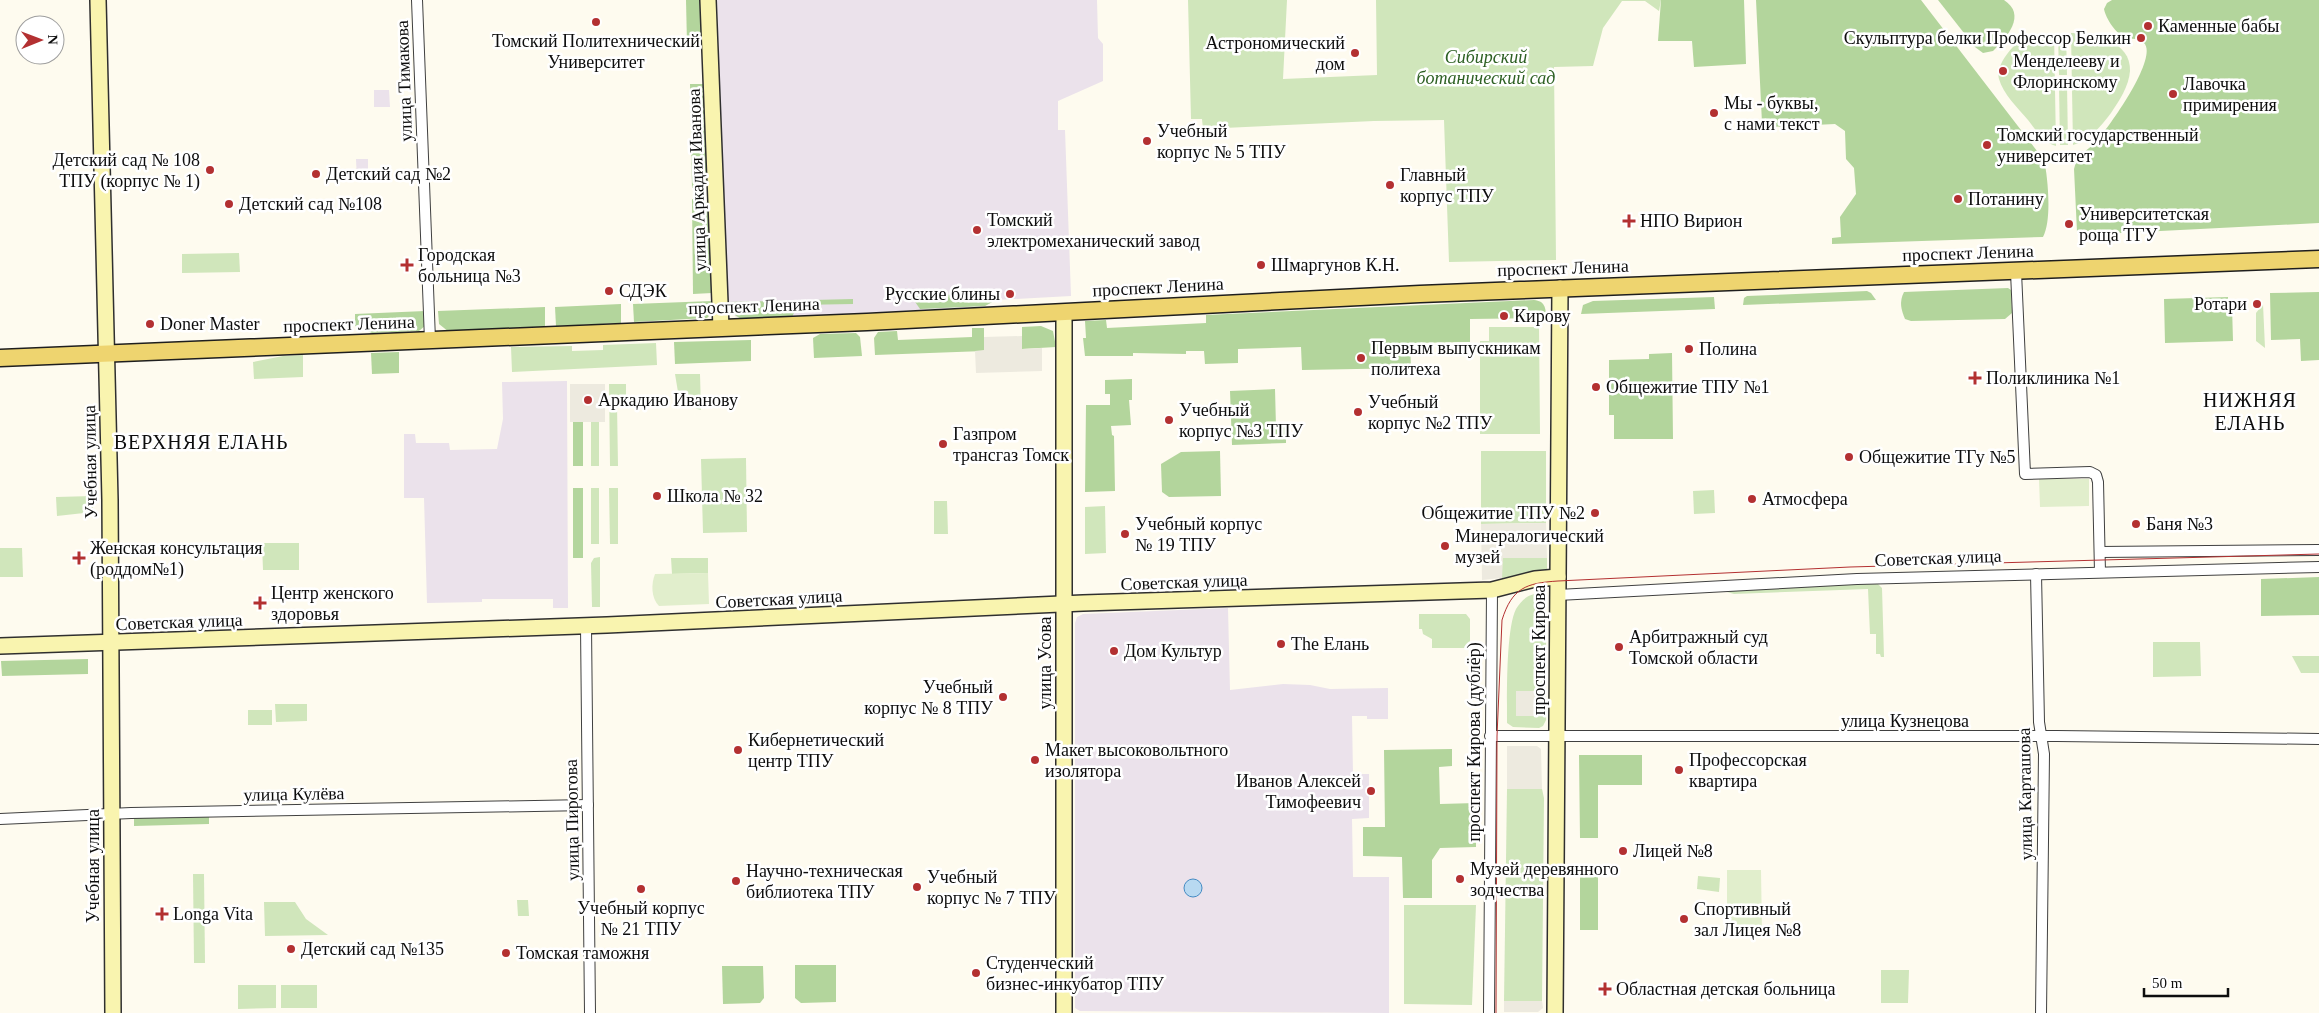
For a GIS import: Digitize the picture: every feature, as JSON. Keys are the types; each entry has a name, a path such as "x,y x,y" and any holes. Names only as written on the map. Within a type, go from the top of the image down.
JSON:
{"main road":[{"name":"Учебная улица","path":"98,0 107,354 113,1013"},
{"name":"улица Аркадия Иванова","path":"708,0 721,328"},
{"name":"проспект Ленина","path":"0,358 1064,313 1560,288 2319,260"},
{"name":"проспект Кирова","path":"1555,1013 1560,288"},
{"name":"улица Усова","path":"1064,313 1064,1013"},
{"name":"Советская улица","path":"0,646 586,626 1064,604 1492,590 1535,579 1558,578"}],"street":[{"name":"улица Тимакова","path":"417,0 430,340"},
{"path":"2016,272 2025,474 2090,472 2096,475 2098,482 2100,572"},
{"path":"2100,552 2319,550"},
{"name":"Советская улица","path":"1558,595 1857,579 2319,567"},
{"name":"улица Карташова","path":"2036,574 2039,722 2044,762 2041,1013"},
{"name":"проспект Кирова (дублёр)","path":"1489,1013 1492,590"},
{"name":"улица Пирогова","path":"586,626 590,1013"},
{"name":"улица Кузнецова","path":"1490,736 2041,736 2319,739"},
{"name":"улица Кулёва","path":"0,819 112,814 588,805"}],"shaded area":[{"name":"Томский электромеханический завод","path":"717,0 1097,0 1098,38 1103,44 1103,81 1058,101 1058,130 1065,130 1071,296 996,300 985,306 792,317 736,317 729,309 727,296"},
{"path":"374,90 389,90 390,107 374,107"},
{"path":"356,159 368,159 368,181 357,182"},
{"path":"1022,336 1022,349 1042,348 1042,371 976,373 975,351 984,350 984,337"},
{"path":"567,381 568,608 553,608 553,599 482,599 482,602 427,603 424,498 404,498 404,434 415,434 416,443 449,443 450,450 497,449 503,419 502,382"},
{"path":"570,384 605,384 605,422 570,422"},
{"path":"1546,523 1547,558 1503,558 1502,578 1482,580 1481,524"},
{"path":"1228,608 1230,690 1283,684 1310,685 1330,689 1388,688 1388,719 1367,719 1367,716 1352,716 1353,774 1369,774 1369,818 1352,819 1353,877 1389,877 1389,1013 1080,1011 1075,1008 1075,623 1077,617 1083,614"},
{"path":"1516,691 1541,691 1541,716 1516,716"},
{"path":"1507,746 1537,746 1541,749 1542,789 1507,789"},
{"path":"1504,1001 1542,1001 1543,1008 1538,1012 1504,1012"}],"green space":[{"path":"686,0 701,0 702,43 687,44"},
{"name":"Сибирский ботанический сад","path":"1188,0 1287,0 1283,79 1377,75 1376,0 1661,0 1659,11 1645,1 1622,1 1603,28 1593,66 1554,67 1556,260 1449,262 1444,120 1374,121 1203,129 1202,119 1191,119"},
{"path":"1661,0 1744,0 1746,64 1694,67 1692,41 1658,41"},
{"path":"1756,0 1921,0 2044,160 2048,188 2048,221 2043,237 1832,244 1832,238 1841,237 1840,217 1856,194 1854,168 1846,159 1845,131 1835,124 1771,127 1762,123"},
{"path":"1938,0 2004,0 2011,6 2014,12 2012,26 2009,33 1993,51 1983,53 1975,47"},
{"path":"2112,0 2319,0 2319,223 2082,235 2077,232 2074,169 2076,162 2095,143 2120,110 2138,78 2147,51 2142,41 2122,36 2112,26 2104,9 2107,3"},
{"path":"2054,33 2056,146 2040,135 2011,101 1999,79 2000,67 2011,49 2027,37"},
{"path":"2058,33 2066,33 2067,75 2059,75"},
{"path":"2071,33 2100,37 2118,46 2129,61 2130,71 2126,88 2111,113 2089,137 2073,145"},
{"path":"690,84 704,84 708,183 701,188 692,188"},
{"path":"2059,84 2067,84 2068,145 2060,145"},
{"path":"692,199 708,203 712,293 693,294"},
{"path":"239,253 240,272 182,273 182,254"},
{"path":"2008,288 2011,290 2012,313 2005,319 1911,321 1905,319 1902,309 1901,299 1904,292"},
{"path":"1867,291 1876,300 1743,305 1744,298 1747,296"},
{"path":"2319,292 2319,360 2301,361 2300,339 2271,340 2270,293"},
{"path":"996,293 996,300 985,306 920,309 911,296"},
{"path":"1714,297 1715,309 1581,314 1583,305 1593,301"},
{"path":"2228,297 2228,302 2232,306 2233,341 2165,343 2164,299"},
{"path":"853,299 853,304 798,305 792,317 741,319 732,313 728,302"},
{"path":"1534,300 1543,303 1546,318 1470,319 1470,342 1410,343 1411,368 1302,370 1301,347 1238,349 1238,363 1205,364 1204,351 1186,351 1186,354 1133,353 1133,356 1085,356 1083,338 1086,338 1085,321 1106,320 1107,328 1206,323 1206,315"},
{"path":"712,301 712,313 707,318 634,322 633,304"},
{"path":"621,304 621,323 556,326 555,307"},
{"path":"2263,304 2265,348 2256,341 2256,313"},
{"path":"545,307 545,327 449,332 439,324 438,311"},
{"path":"425,311 426,325 419,331 372,333 355,326 355,314"},
{"path":"1041,326 1053,331 1056,347 1022,349 1022,327"},
{"path":"1489,327 1539,327 1540,434 1480,434 1480,341 1489,341"},
{"path":"972,328 984,328 984,351 875,355 874,338 878,332 897,331 898,340 972,337"},
{"path":"856,333 860,337 862,356 814,358 813,338 820,334"},
{"path":"751,340 751,361 675,364 674,342"},
{"path":"656,343 657,365 512,372 511,347 572,346 572,351 603,350 603,345"},
{"path":"399,352 399,373 372,374 371,353"},
{"path":"1672,353 1673,439 1614,439 1614,415 1609,415 1609,360 1649,359 1649,354"},
{"path":"303,355 303,377 254,379 253,362 283,356"},
{"path":"675,374 700,374 701,410 697,409 678,392"},
{"path":"1132,379 1132,400 1129,400 1131,425 1111,426 1112,435 1114,436 1115,491 1085,492 1086,405 1110,405 1110,394 1105,394 1105,380"},
{"path":"609,384 626,384 626,403 617,404 618,466 610,466"},
{"path":"1275,389 1276,427 1286,427 1286,443 1232,445 1230,391"},
{"path":"573,422 583,422 583,466 573,466"},
{"path":"591,422 599,422 599,466 591,466"},
{"path":"1220,451 1221,496 1169,497 1162,492 1161,464 1181,452"},
{"path":"1481,451 1546,451 1546,523 1481,524"},
{"path":"746,458 747,532 703,533 701,459"},
{"path":"2039,479 2089,479 2089,506 2040,507"},
{"path":"573,488 583,488 583,558 573,558"},
{"path":"591,488 599,488 599,544 591,544"},
{"path":"609,488 618,488 618,544 610,544"},
{"path":"1714,490 1715,513 1694,514 1693,491"},
{"path":"93,496 93,512 57,516 56,497"},
{"path":"934,501 947,501 948,534 934,534"},
{"path":"1105,506 1106,553 1085,554 1085,507"},
{"path":"262,543 299,543 299,570 263,570"},
{"path":"0,548 22,548 23,577 0,577"},
{"path":"600,557 600,607 592,607 591,563 594,558"},
{"path":"671,558 708,558 708,573 672,574"},
{"path":"1502,558 1547,558 1547,572 1502,578"},
{"path":"708,573 709,604 659,606 656,603 652,591 655,574"},
{"path":"2319,577 2319,615 2261,616 2261,579"},
{"path":"1877,583 1882,588 1884,657 1876,654 1876,634 1870,634 1868,589 1734,594 1727,592 1725,589"},
{"path":"1542,593 1546,598 1546,720 1543,726 1539,728 1513,727 1507,723 1510,631 1516,609 1521,602 1530,595"},
{"path":"1419,614 1466,614 1470,619 1470,648 1432,648 1432,639 1423,634 1422,629 1419,629"},
{"path":"2153,642 2200,642 2201,676 2153,677"},
{"path":"2292,656 2319,656 2319,673 2301,673"},
{"path":"88,659 88,674 2,676 1,661"},
{"path":"275,704 307,704 307,721 276,722"},
{"path":"248,710 272,710 272,725 248,725"},
{"path":"1452,749 1452,766 1439,767 1440,804 1476,803 1476,847 1440,848 1432,860 1432,898 1403,898 1402,857 1363,856 1363,827 1385,827 1384,750"},
{"path":"1579,755 1642,755 1642,785 1598,785 1598,838 1580,838"},
{"path":"1507,789 1542,789 1544,798 1542,1001 1504,1001"},
{"path":"209,817 209,824 134,826 134,818"},
{"path":"1727,870 1761,870 1762,934 1727,934"},
{"path":"193,874 204,874 205,963 194,963"},
{"path":"1698,876 1720,878 1719,892 1697,889"},
{"path":"1580,877 1598,877 1598,930 1580,930"},
{"path":"517,900 528,900 529,916 518,916"},
{"path":"264,902 295,902 306,919 328,935 265,936"},
{"path":"1404,905 1476,905 1472,1005 1404,1004"},
{"path":"795,965 836,965 836,1002 801,1003 795,998"},
{"path":"722,966 763,966 764,998 760,1003 723,1004"},
{"path":"1881,970 1909,970 1908,1003 1881,1003"},
{"path":"238,985 276,985 276,1008 238,1009"},
{"path":"281,985 317,985 317,1008 281,1008"}],"water":[{"path":"1193,879 1201,884 1202,888 1197,896 1193,897 1185,892 1184,888 1189,880"}],"tram line":[{"path":"1496,1013 1497,736 1502,620 1510,601 1522,589 1537,583 1558,581 1850,567 2319,554"}],"place":[{"name":"Томский Политехнический Университет","path":"596,22"},
{"name":"Каменные бабы","path":"2148,26"},
{"name":"Скульптура белки Профессор Белкин","path":"2141,38"},
{"name":"Астрономический дом","path":"1355,53"},
{"name":"Менделееву и Флоринскому","path":"2003,71"},
{"name":"Лавочка примирения","path":"2173,94"},
{"name":"Мы - буквы, с нами текст","path":"1714,113"},
{"name":"Учебный корпус № 5 ТПУ","path":"1147,141"},
{"name":"Томский государственный университет","path":"1987,145"},
{"name":"Детский сад № 108 ТПУ (корпус № 1)","path":"210,170"},
{"name":"Детский сад №2","path":"316,174"},
{"name":"Главный корпус ТПУ","path":"1390,185"},
{"name":"Потанину","path":"1958,199"},
{"name":"Детский сад №108","path":"229,204"},
{"name":"НПО Вирион","path":"1629,221"},
{"name":"Университетская роща ТГУ","path":"2069,224"},
{"name":"Томский электромеханический завод","path":"977,230"},
{"name":"Городская больница №3","path":"407,265"},
{"name":"Шмаргунов К.Н.","path":"1261,265"},
{"name":"СДЭК","path":"609,291"},
{"name":"Русские блины","path":"1010,294"},
{"name":"Ротари","path":"2257,304"},
{"name":"Кирову","path":"1504,316"},
{"name":"Doner Master","path":"150,324"},
{"name":"Полина","path":"1689,349"},
{"name":"Первым выпускникам политеха","path":"1361,358"},
{"name":"Поликлиника №1","path":"1975,378"},
{"name":"Общежитие ТПУ №1","path":"1596,387"},
{"name":"Аркадию Иванову","path":"588,400"},
{"name":"Учебный корпус №2 ТПУ","path":"1358,412"},
{"name":"Учебный корпус №3 ТПУ","path":"1169,420"},
{"name":"Газпром трансгаз Томск","path":"943,444"},
{"name":"Общежитие ТГу №5","path":"1849,457"},
{"name":"Школа № 32","path":"657,496"},
{"name":"Атмосфера","path":"1752,499"},
{"name":"Общежитие ТПУ №2","path":"1595,513"},
{"name":"Баня №3","path":"2136,524"},
{"name":"Учебный корпус № 19 ТПУ","path":"1125,534"},
{"name":"Минералогический музей","path":"1445,546"},
{"name":"Женская консультация (роддом№1)","path":"79,558"},
{"name":"Центр женского здоровья","path":"260,603"},
{"name":"The Елань","path":"1281,644"},
{"name":"Арбитражный суд Томской области","path":"1619,647"},
{"name":"Дом Культур","path":"1114,651"},
{"name":"Учебный корпус № 8 ТПУ","path":"1003,697"},
{"name":"Кибернетический центр ТПУ","path":"738,750"},
{"name":"Макет высоковольтного изолятора","path":"1035,760"},
{"name":"Профессорская квартира","path":"1679,770"},
{"name":"Иванов Алексей Тимофеевич","path":"1371,791"},
{"name":"Лицей №8","path":"1623,851"},
{"name":"Музей деревянного зодчества","path":"1460,879"},
{"name":"Научно-техническая библиотека ТПУ","path":"736,881"},
{"name":"Учебный корпус № 7 ТПУ","path":"917,887"},
{"name":"Учебный корпус № 21 ТПУ","path":"641,889"},
{"name":"Longa Vita","path":"162,914"},
{"name":"Спортивный зал Лицея №8","path":"1684,919"},
{"name":"Детский сад №135","path":"291,949"},
{"name":"Томская таможня","path":"506,953"},
{"name":"Студенческий бизнес-инкубатор ТПУ","path":"976,973"},
{"name":"Областная детская больница","path":"1605,989"}],"district":[{"name":"НИЖНЯЯ ЕЛАНЬ","path":"2250,412"},
{"name":"ВЕРХНЯЯ ЕЛАНЬ","path":"201,442"}]}
